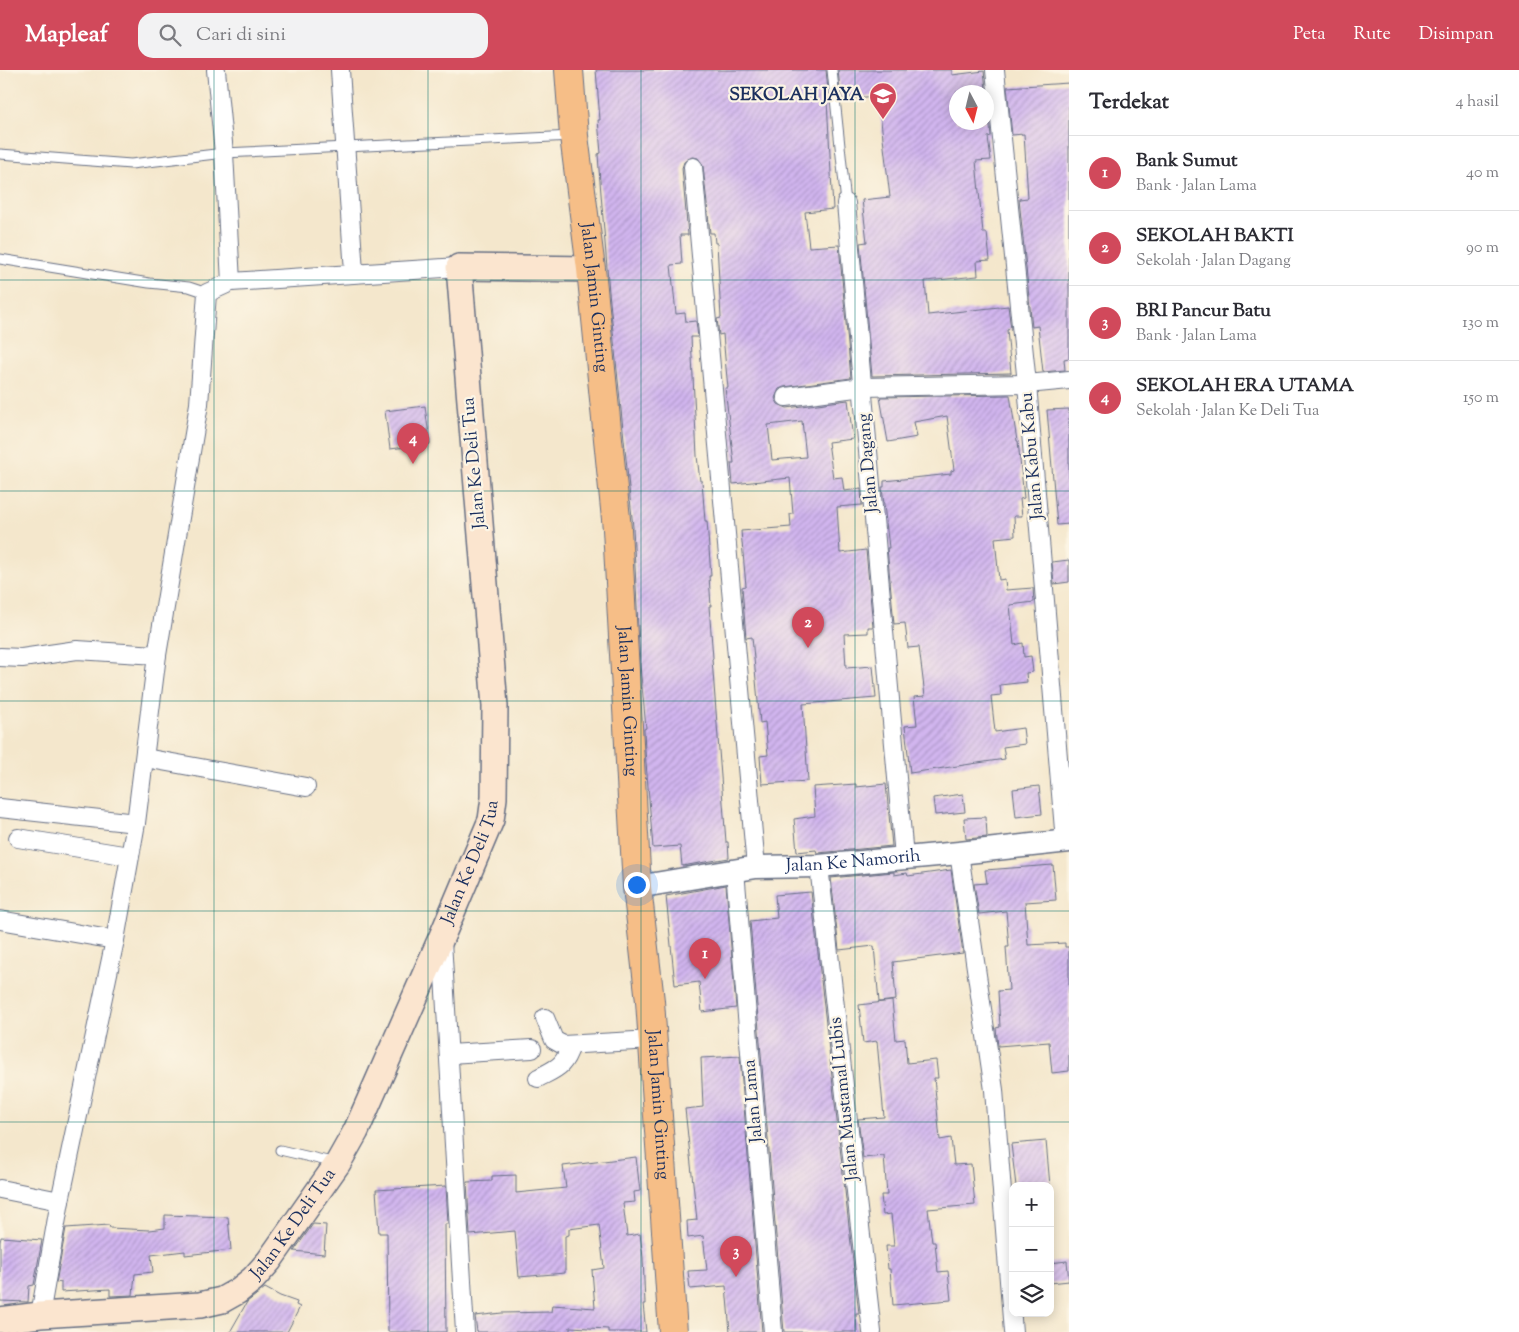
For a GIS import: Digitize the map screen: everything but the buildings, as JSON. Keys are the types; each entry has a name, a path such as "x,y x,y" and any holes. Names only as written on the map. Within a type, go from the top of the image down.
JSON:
{"highway":[{"name":"Jalan Jamin Ginting","path":"569,70 574,136 591,269 617,530 637,887 653,1040 673,1332"}],"main road":[{"path":"459,267 591,269"},
{"name":"Jalan Ke Deli Tua","path":"0,1320 40,1315 200,1305 222,1300 253,1279 269,1261 338,1163 356,1130 442,936 491,820 494,798 495,706 459,267"}],"street":[{"path":"216,70 224,154 231,282"},
{"path":"340,70 354,272"},
{"name":"Jalan Kabu Kabu","path":"995,70 1027,384 1067,841"},
{"name":"Jalan Lama","path":"693,166 746,869 773,1332"},
{"name":"Jalan Dagang","path":"846,203 904,857"},
{"path":"40,1315 60,1201 115,940 136,823 158,655 199,404 207,293 231,282 354,272 459,267"},
{"path":"786,397 863,387 1027,384 1069,380"},
{"path":"0,657 22,658 76,650 158,655"},
{"path":"145,758 306,787"},
{"path":"0,808 136,823"},
{"path":"18,838 129,856"},
{"name":"Jalan Ke Namorih","path":"637,887 746,869 819,866 1067,841"},
{"path":"959,853 994,1090 1013,1332"},
{"name":"Jalan Mustamal Lubis","path":"819,866 872,1332"},
{"path":"0,920 115,940"},
{"path":"442,936 465,1332"},
{"path":"545,1018 554,1040 563,1045 653,1040"},
{"path":"538,1078 555,1070 564,1062 571,1045"},
{"path":"449,1054 532,1049"},
{"path":"0,1189 60,1201"}],"lane":[{"name":"Jalan Dagang","path":"832,70 846,203"},
{"path":"0,154 131,164 224,154 574,136"},
{"path":"0,259 189,288 207,293"},
{"path":"280,1150 338,1163"}],"place":[{"name":"SEKOLAH JAYA","path":"883,120"},
{"name":"SEKOLAH ERA UTAMA","path":"413,464"},
{"name":"SEKOLAH BAKTI","path":"808,648"},
{"name":"Bank Sumut","path":"705,979"},
{"name":"BRI Pancur Batu","path":"736,1277"}]}
